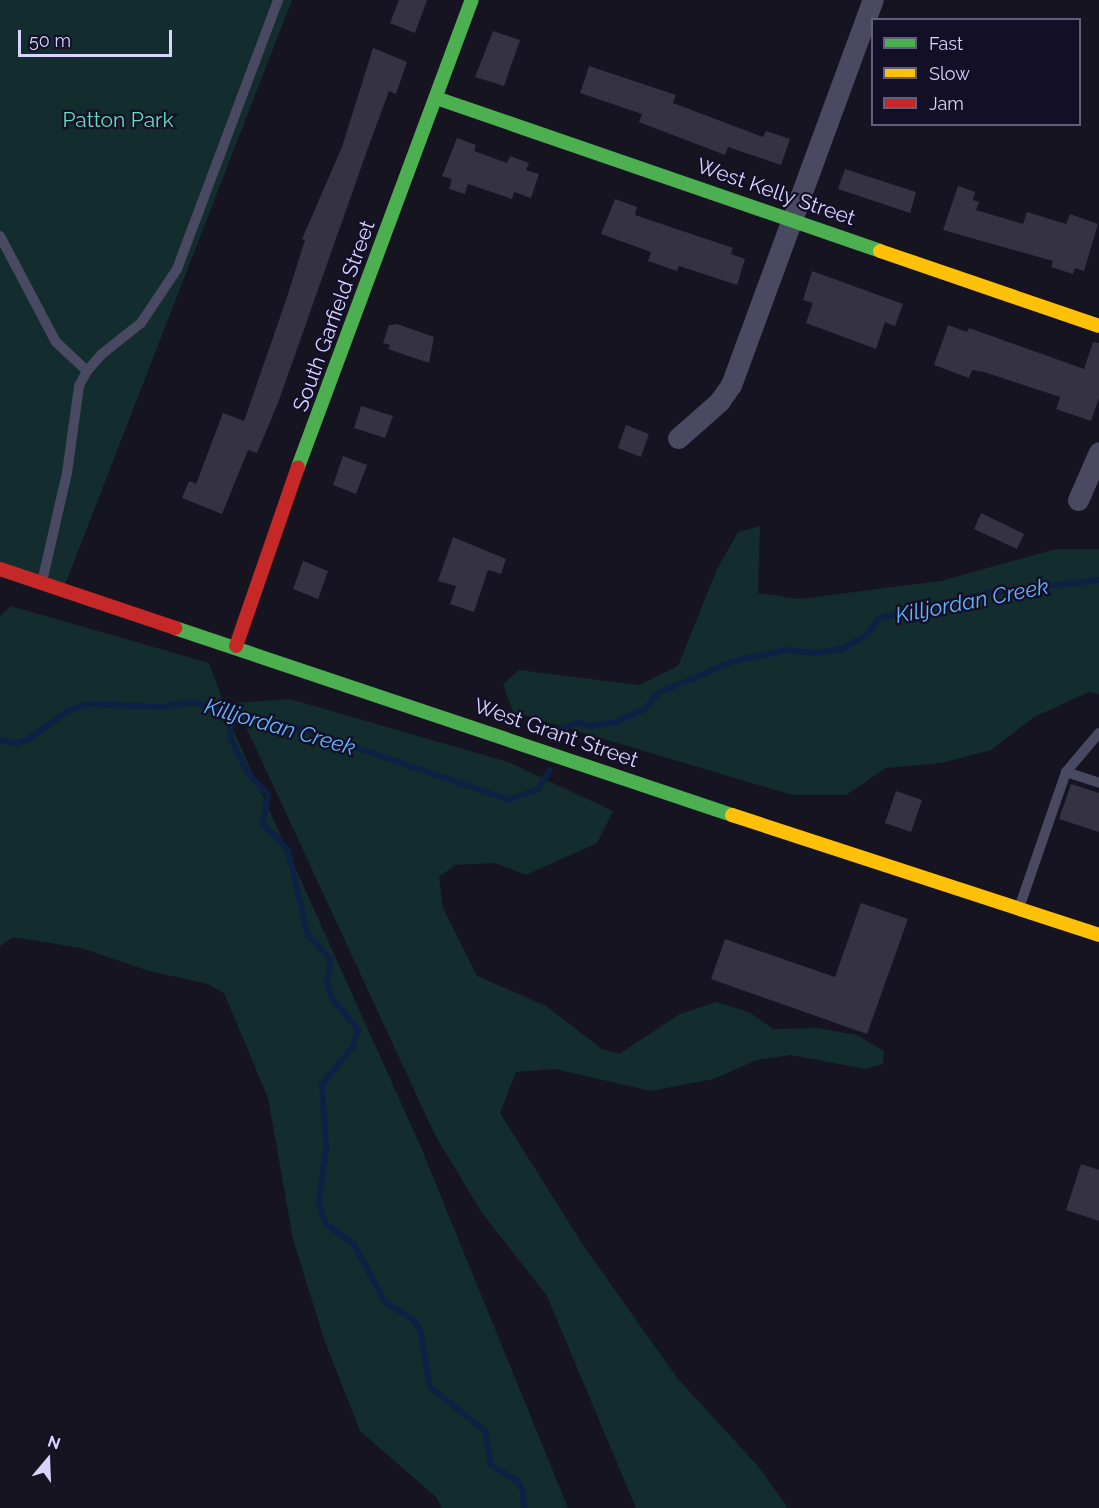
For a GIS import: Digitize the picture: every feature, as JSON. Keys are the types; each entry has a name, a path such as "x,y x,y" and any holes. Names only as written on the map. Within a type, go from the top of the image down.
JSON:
{"street":[{"name":"South Garfield Street","path":"236,646 280,516 439,99 472,0"},
{"path":"678,438 719,402 731,385 790,219 873,0"},
{"name":"West Kelly Street","path":"439,99 1099,326"},
{"path":"1078,500 1099,452"},
{"name":"West Grant Street","path":"0,568 1018,911 1099,935"}],"lane":[{"path":"42,583 67,472 76,398 87,371 141,323 177,269 278,0"},
{"path":"0,236 56,342 87,371"},
{"path":"1018,911 1066,772 1099,733"},
{"path":"1066,772 1099,783"}],"green space":[{"name":"Patton Park","path":"0,0 292,0 63,590 0,568"},
{"path":"760,526 758,593 799,599 941,581 1056,549 1099,549 1099,694 1089,692 1034,717 991,750 941,763 886,768 846,795 792,795 513,712 503,684 519,670 639,685 678,666 717,569 738,532"},
{"path":"11,606 209,663 235,734 420,1145 568,1508 442,1508 436,1497 360,1431 324,1339 293,1239 268,1098 224,993 208,984 149,971 81,948 13,937 0,946 0,616"},
{"path":"290,699 508,762 613,811 597,843 526,875 495,863 455,865 439,877 443,908 477,976 546,1006 602,1049 619,1054 680,1014 716,1002 749,1012 773,1029 818,1028 857,1035 884,1051 883,1064 866,1069 791,1055 757,1060 713,1079 651,1091 555,1069 516,1072 500,1113 585,1248 678,1379 757,1465 788,1508 636,1508 547,1296 482,1213 435,1135 235,703"}],"building":[{"path":"399,0 427,0 415,33 390,23"},
{"path":"493,31 520,40 504,86 475,77"},
{"path":"373,48 407,62 396,94 389,91 278,403 257,453 248,450 222,514 182,498 189,481 196,484 223,413 244,421 286,300 305,240 302,239 342,147"},
{"path":"589,66 676,95 673,103 763,137 766,131 790,139 781,165 728,147 725,155 639,122 642,114 580,93"},
{"path":"457,138 476,145 474,151 507,163 510,156 529,163 526,170 539,174 531,198 514,192 512,199 468,184 465,194 449,189 452,179 442,176"},
{"path":"845,169 916,192 910,213 838,189"},
{"path":"958,186 975,192 973,200 979,202 976,210 1023,224 1027,212 1066,224 1070,214 1098,224 1084,271 1075,268 1073,274 1051,267 1053,261 943,230"},
{"path":"615,199 637,207 635,215 733,248 731,254 745,259 737,285 679,266 677,271 648,261 651,252 601,234"},
{"path":"812,271 903,304 895,326 885,322 876,349 806,323 813,303 803,300"},
{"path":"397,324 434,337 429,363 388,349 390,345 383,343 389,325"},
{"path":"948,325 967,332 969,328 1084,369 1093,342 1099,343 1099,398 1091,421 1056,409 1060,397 984,372 972,370 969,378 934,365"},
{"path":"361,406 393,416 385,438 354,428"},
{"path":"626,425 649,434 641,457 618,448"},
{"path":"343,456 367,465 356,494 333,485"},
{"path":"981,513 1024,534 1017,549 974,529"},
{"path":"453,537 506,559 501,574 488,570 474,612 450,604 456,586 438,581"},
{"path":"303,561 328,571 318,599 293,589"},
{"path":"1071,784 1099,793 1099,832 1059,819"},
{"path":"896,791 922,800 911,832 885,823"},
{"path":"861,903 908,919 867,1034 711,979 725,939 835,977"},
{"path":"1081,1164 1099,1170 1099,1221 1066,1210"}],"waterway":[{"name":"Killjordan Creek","path":"558,736 561,729 579,722 589,726 616,722 645,709 658,693 734,661 786,650 815,653 842,649 866,635 879,618 989,593 1099,580"},
{"name":"Killjordan Creek","path":"0,740 14,743 27,740 68,711 88,704 162,707 191,702 306,730 508,800 538,789 550,770"},
{"path":"238,713 230,728 231,740 248,773 268,795 263,824 288,850 308,935 331,960 327,982 332,998 358,1030 353,1047 322,1084 326,1148 319,1203 326,1224 354,1244 385,1302 414,1320 421,1332 430,1387 485,1431 491,1465 516,1480 523,1491 524,1508"}],"traffic: fast":[{"path":"298,467 472,0"},
{"path":"439,99 880,251"},
{"path":"175,628 732,815"}],"traffic: slow":[{"path":"880,251 1099,326"},
{"path":"732,815 1099,935"}],"traffic: jam":[{"path":"236,646 298,467"},
{"path":"0,569 175,628"}]}
